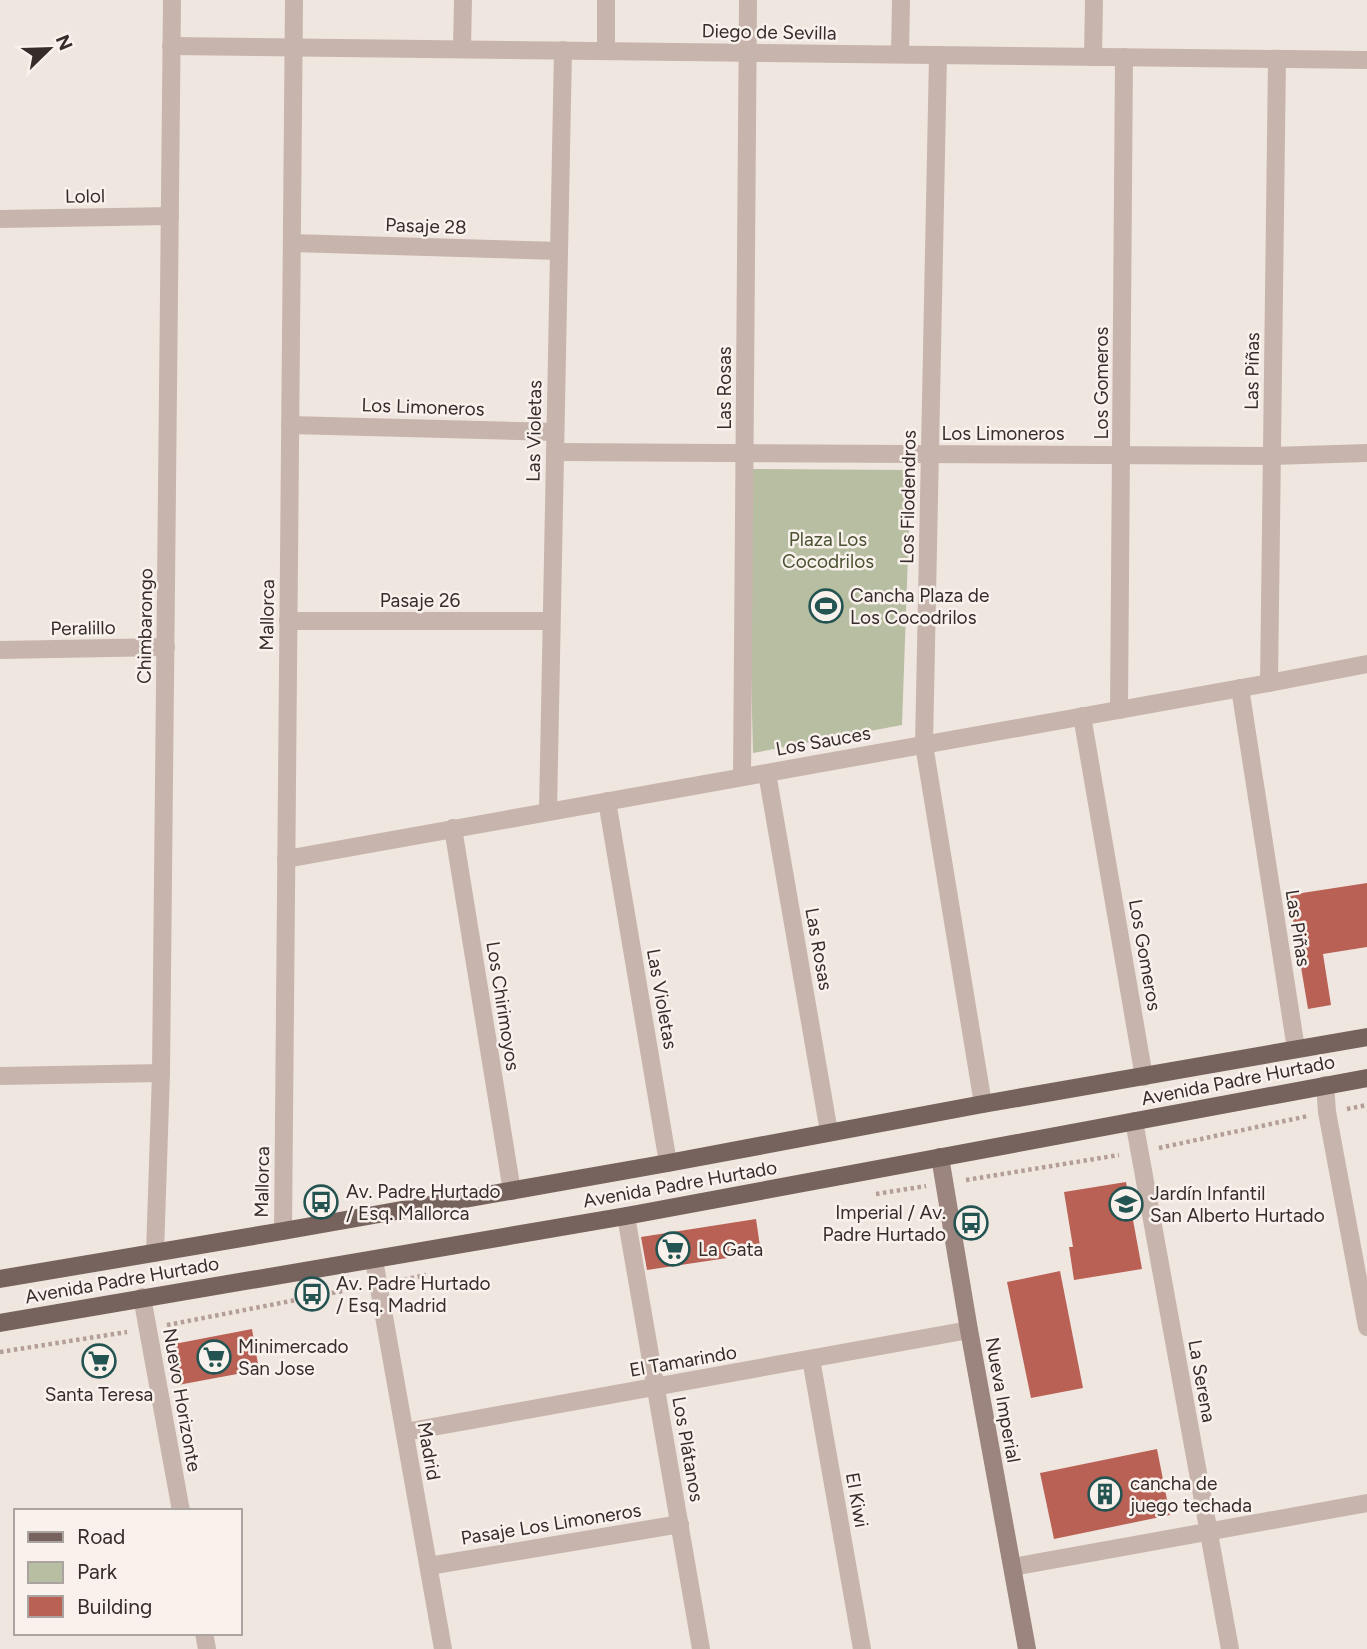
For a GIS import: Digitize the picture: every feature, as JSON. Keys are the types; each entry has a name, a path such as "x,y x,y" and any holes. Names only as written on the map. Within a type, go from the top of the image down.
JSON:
{"main road":[{"name":"Avenida Padre Hurtado","path":"0,1279 512,1191 983,1104 1367,1037"},
{"name":"Avenida Padre Hurtado","path":"0,1323 626,1216 1367,1078"}],"street":[{"name":"Chimbarongo","path":"155,1253 162,1073 172,0"},
{"name":"Mallorca","path":"283,1231 294,0"},
{"path":"462,49 463,0"},
{"path":"606,0 606,51"},
{"name":"Las Rosas","path":"743,777 748,0"},
{"path":"900,54 901,0"},
{"path":"1093,57 1094,0"},
{"name":"Diego de Sevilla","path":"172,46 1367,60"},
{"name":"Las Violetas","path":"548,811 563,50"},
{"name":"Los Filodendros","path":"938,55 925,745 983,1104"},
{"name":"Los Gomeros","path":"1119,710 1124,57"},
{"name":"Las Piñas","path":"1269,683 1277,59"},
{"name":"Lolol","path":"0,219 170,216"},
{"name":"Pasaje 28","path":"292,243 559,251"},
{"name":"Los Limoneros","path":"290,425 555,432"},
{"name":"Los Limoneros","path":"555,452 1272,456 1367,453"},
{"name":"Pasaje 26","path":"288,621 551,621"},
{"name":"Peralillo","path":"0,650 166,648"},
{"name":"Los Sauces","path":"286,859 1367,664"},
{"name":"Las Piñas","path":"1240,688 1296,1049"},
{"name":"Los Gomeros","path":"1082,716 1144,1077"},
{"name":"Las Rosas","path":"767,773 829,1132"},
{"name":"Las Violetas","path":"607,801 668,1163"},
{"name":"Los Chirimoyos","path":"453,828 512,1191"},
{"path":"0,1076 162,1073"},
{"path":"1325,1085 1327,1112 1367,1327"},
{"name":"La Serena","path":"1134,1121 1230,1649"},
{"name":"Nueva Imperial","path":"940,1157 1027,1649"},
{"name":"Los Plátanos","path":"626,1216 701,1649"},
{"name":"Madrid","path":"374,1260 443,1649"},
{"name":"Nuevo Horizonte","path":"142,1297 181,1509"},
{"name":"El Tamarindo","path":"405,1432 970,1330"},
{"name":"El Kiwi","path":"811,1359 862,1649"},
{"path":"1013,1567 1367,1503"},
{"name":"Pasaje Los Limoneros","path":"429,1566 680,1524"}],"green space":[{"name":"Plaza Los Cocodrilos","path":"746,469 911,470 902,725 753,753"}],"building":[{"path":"1367,883 1367,947 1323,954 1331,1005 1308,1009 1289,895"},
{"path":"1126,1182 1142,1269 1074,1280 1069,1247 1073,1247 1064,1192"},
{"path":"756,1219 761,1253 647,1270 641,1237"},
{"path":"1060,1271 1083,1388 1031,1398 1007,1282"},
{"name":"Minimercado San Jose","path":"252,1329 259,1370 178,1385 169,1345"},
{"name":"cancha de juego techada","path":"1157,1449 1170,1515 1054,1539 1040,1473"}],"place":[{"name":"Cancha Plaza de Los Cocodrilos","path":"826,606"},
{"name":"Av. Padre Hurtado / Esq. Mallorca","path":"321,1202"},
{"name":"Jardín Infantil San Alberto Hurtado","path":"1126,1204"},
{"name":"Imperial / Av. Padre Hurtado","path":"971,1223"},
{"name":"La Gata","path":"673,1249"},
{"name":"Av. Padre Hurtado / Esq. Madrid","path":"312,1294"},
{"name":"Minimercado San Jose","path":"214,1357"},
{"name":"Santa Teresa","path":"99,1361"},
{"name":"cancha de juego techada","path":"1105,1494"}]}
